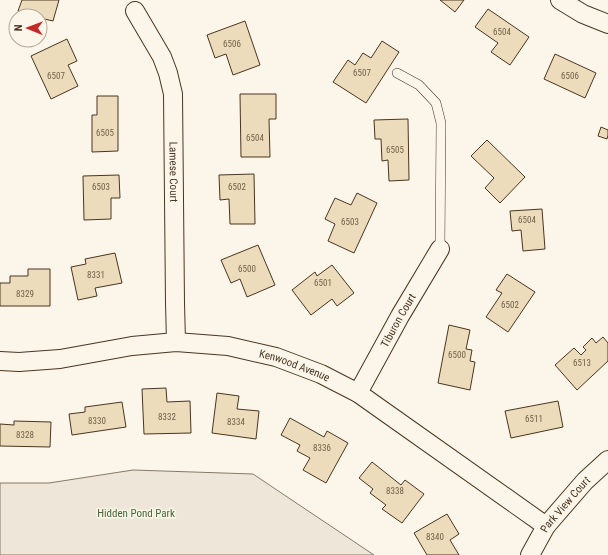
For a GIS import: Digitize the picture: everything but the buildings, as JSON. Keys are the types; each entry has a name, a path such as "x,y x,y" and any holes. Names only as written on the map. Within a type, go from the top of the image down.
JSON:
{"street":[{"path":"560,0 583,14 608,24"},
{"name":"Lamese Court","path":"135,11 162,57 173,94 176,342"},
{"name":"Tiburon Court","path":"358,393 400,316 440,249"},
{"name":"Kenwood Avenue","path":"0,361 19,362 60,359 132,346 176,342 228,346 276,356 321,374 358,393 546,526"},
{"name":"Park View Court","path":"530,555 546,526 585,481 608,460"}],"lane":[{"path":"397,73 419,85 436,103 441,123 440,249"}],"green space":[{"name":"Hidden Pond Park","path":"133,470 253,474 374,555 0,555 0,483 49,483"}]}
